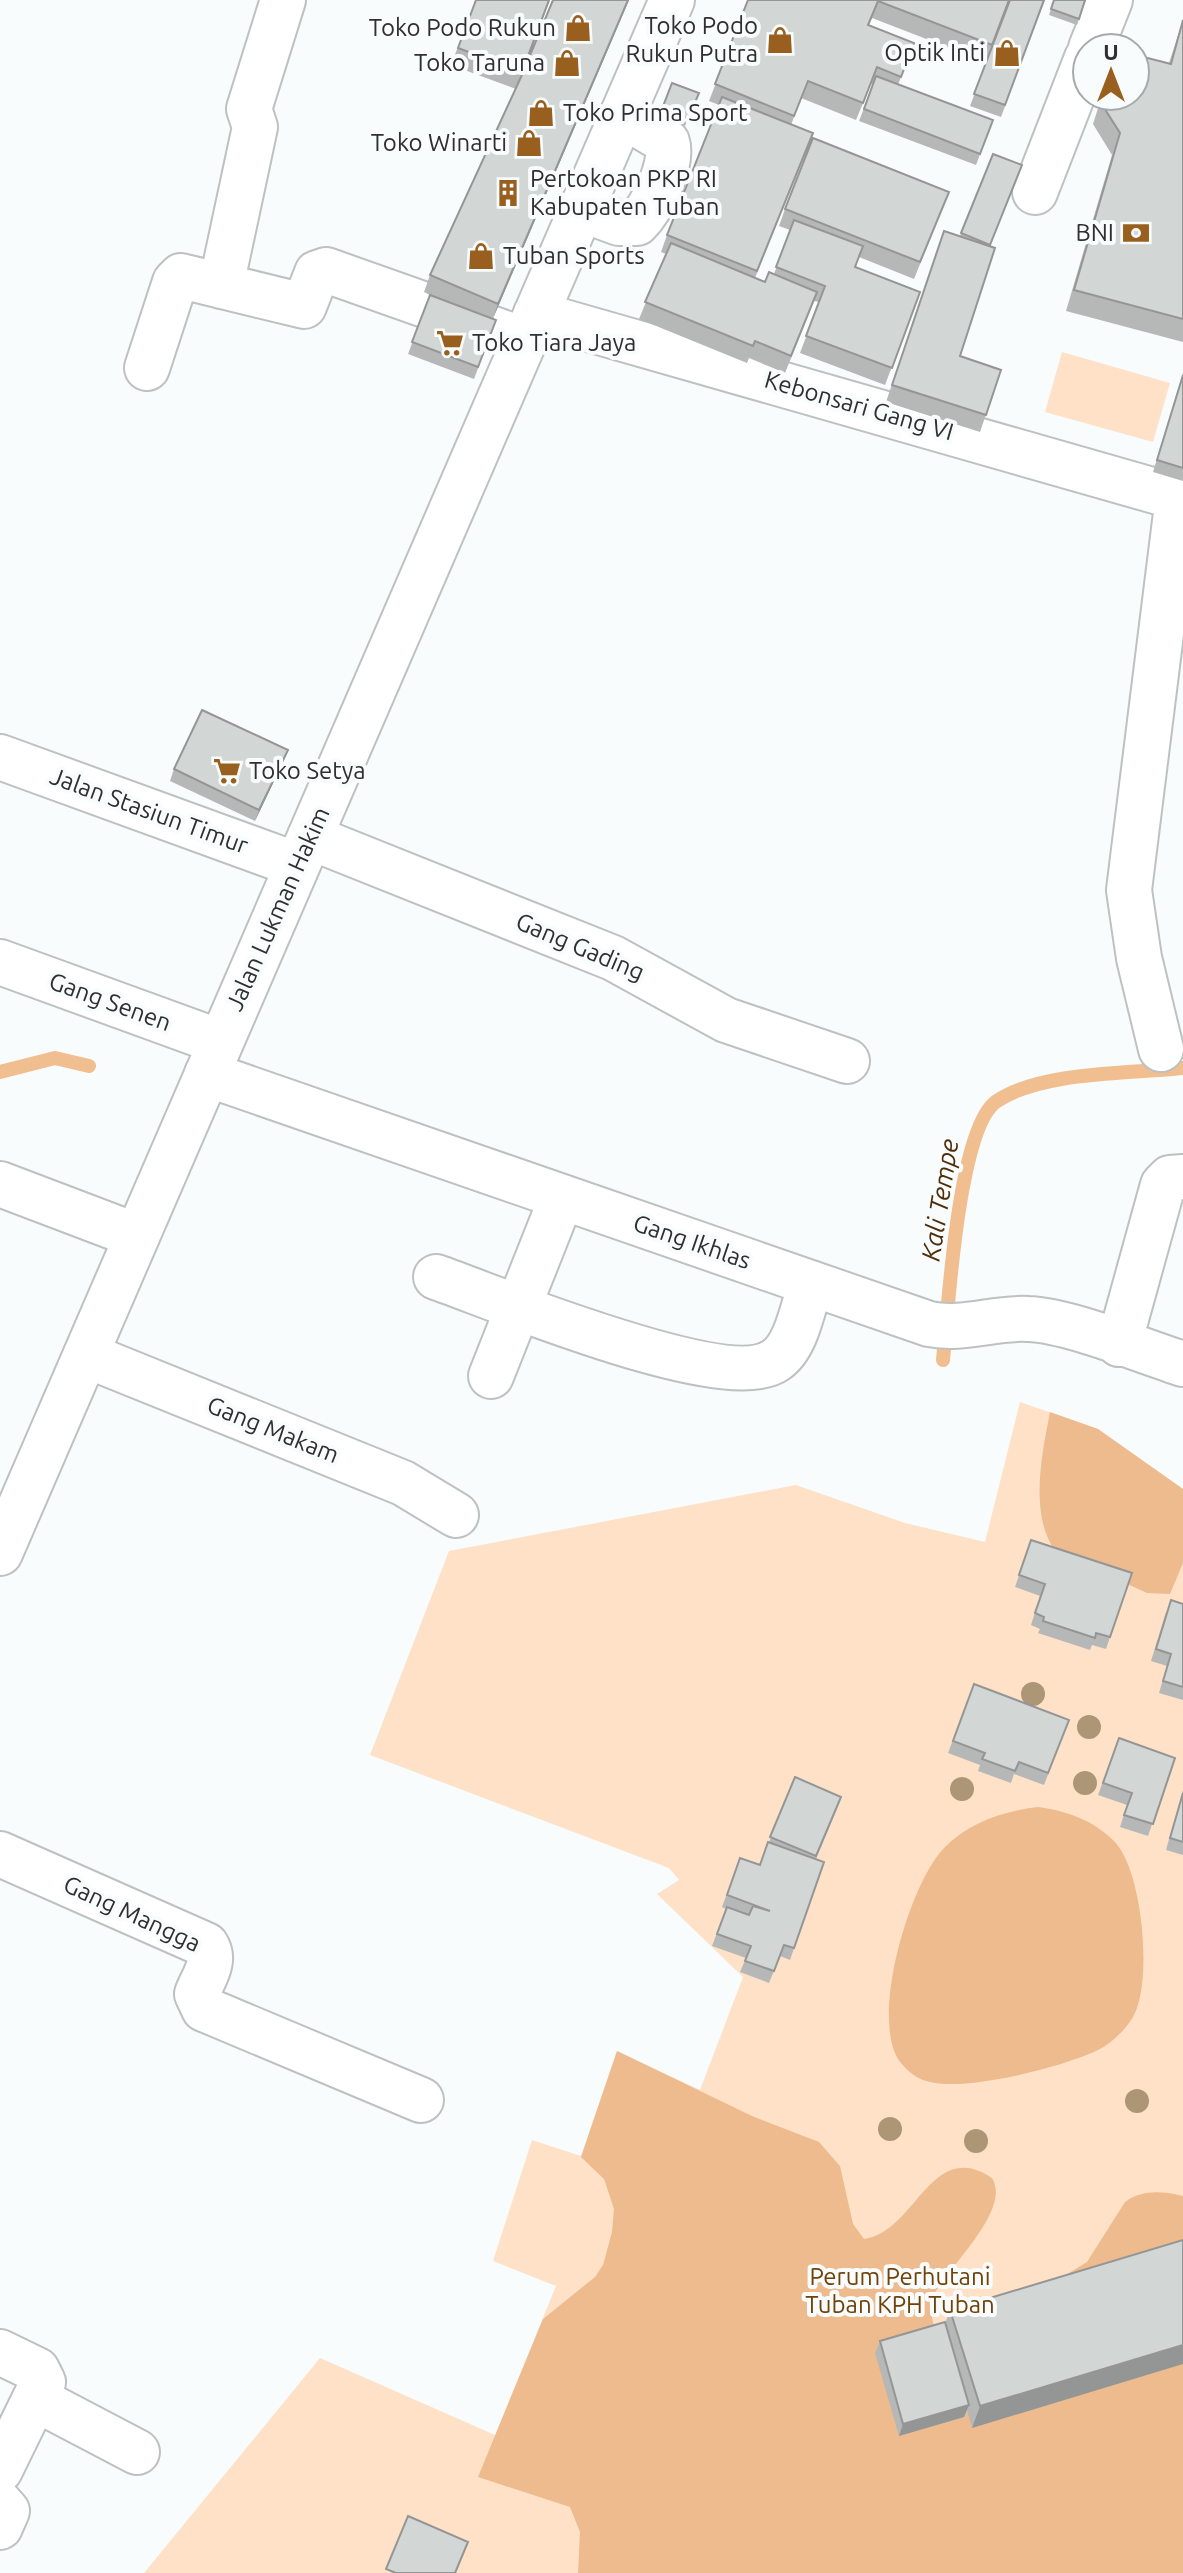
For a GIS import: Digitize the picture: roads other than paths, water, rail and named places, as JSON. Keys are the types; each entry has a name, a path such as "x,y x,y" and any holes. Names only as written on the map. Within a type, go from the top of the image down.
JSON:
{"street":[{"path":"147,368 177,278 221,286 255,127 249,109 283,0"},
{"name":"Jalan Lukman Hakim","path":"0,1553 672,0"},
{"path":"1097,32 1110,0"},
{"path":"1035,192 1071,99"},
{"path":"581,209 619,223 637,223 646,213 668,162 667,142 622,115"},
{"name":"Kebonsari Gang VI","path":"221,286 304,306 317,273 326,270 530,327 1180,498"},
{"path":"1161,1049 1139,958 1129,890 1180,498"},
{"name":"Jalan Stasiun Timur","path":"0,757 303,851"},
{"name":"Gang Gading","path":"303,851 613,958 726,1020 847,1061"},
{"name":"Gang Senen","path":"0,962 214,1058"},
{"name":"Gang Ikhlas","path":"214,1058 562,1197 929,1324 962,1325 1011,1319 1045,1321 1183,1364"},
{"path":"1119,1344 1163,1185 1170,1178 1183,1177"},
{"path":"0,1184 137,1236"},
{"path":"491,1376 562,1197"},
{"path":"436,1277 672,1358 717,1367 749,1369 771,1364 785,1353 811,1283"},
{"name":"Gang Makam","path":"86,1355 376,1472 425,1495 456,1515"},
{"name":"Gang Mangga","path":"0,1854 206,1945 211,1959 197,1994 204,2009 421,2100"},
{"path":"0,2352 40,2373 43,2382 0,2470"},
{"path":"36,2399 137,2452"},
{"path":"0,2503 7,2511 0,2527"}],"waterway":[{"path":"0,1072 55,1058 89,1066"},
{"name":"Kali Tempe","path":"943,1360 964,1181 984,1117 997,1101 1016,1091 1062,1079 1183,1068"}],"place":[{"name":"Toko Podo Rukun","path":"578,28"},
{"name":"Toko Podo Rukun Putra","path":"780,40"},
{"name":"Optik Inti","path":"1007,53"},
{"name":"Toko Taruna","path":"567,63"},
{"name":"Toko Prima Sport","path":"541,113"},
{"name":"Toko Winarti","path":"529,143"},
{"name":"Pertokoan PKP RI Kabupaten Tuban","path":"508,193"},
{"name":"BNI","path":"1136,233"},
{"name":"Tuban Sports","path":"481,256"},
{"name":"Toko Tiara Jaya","path":"450,343"},
{"name":"Toko Setya","path":"227,771"}],"park label":[{"name":"Perum Perhutani Tuban KPH Tuban","path":"900,2291"}]}
